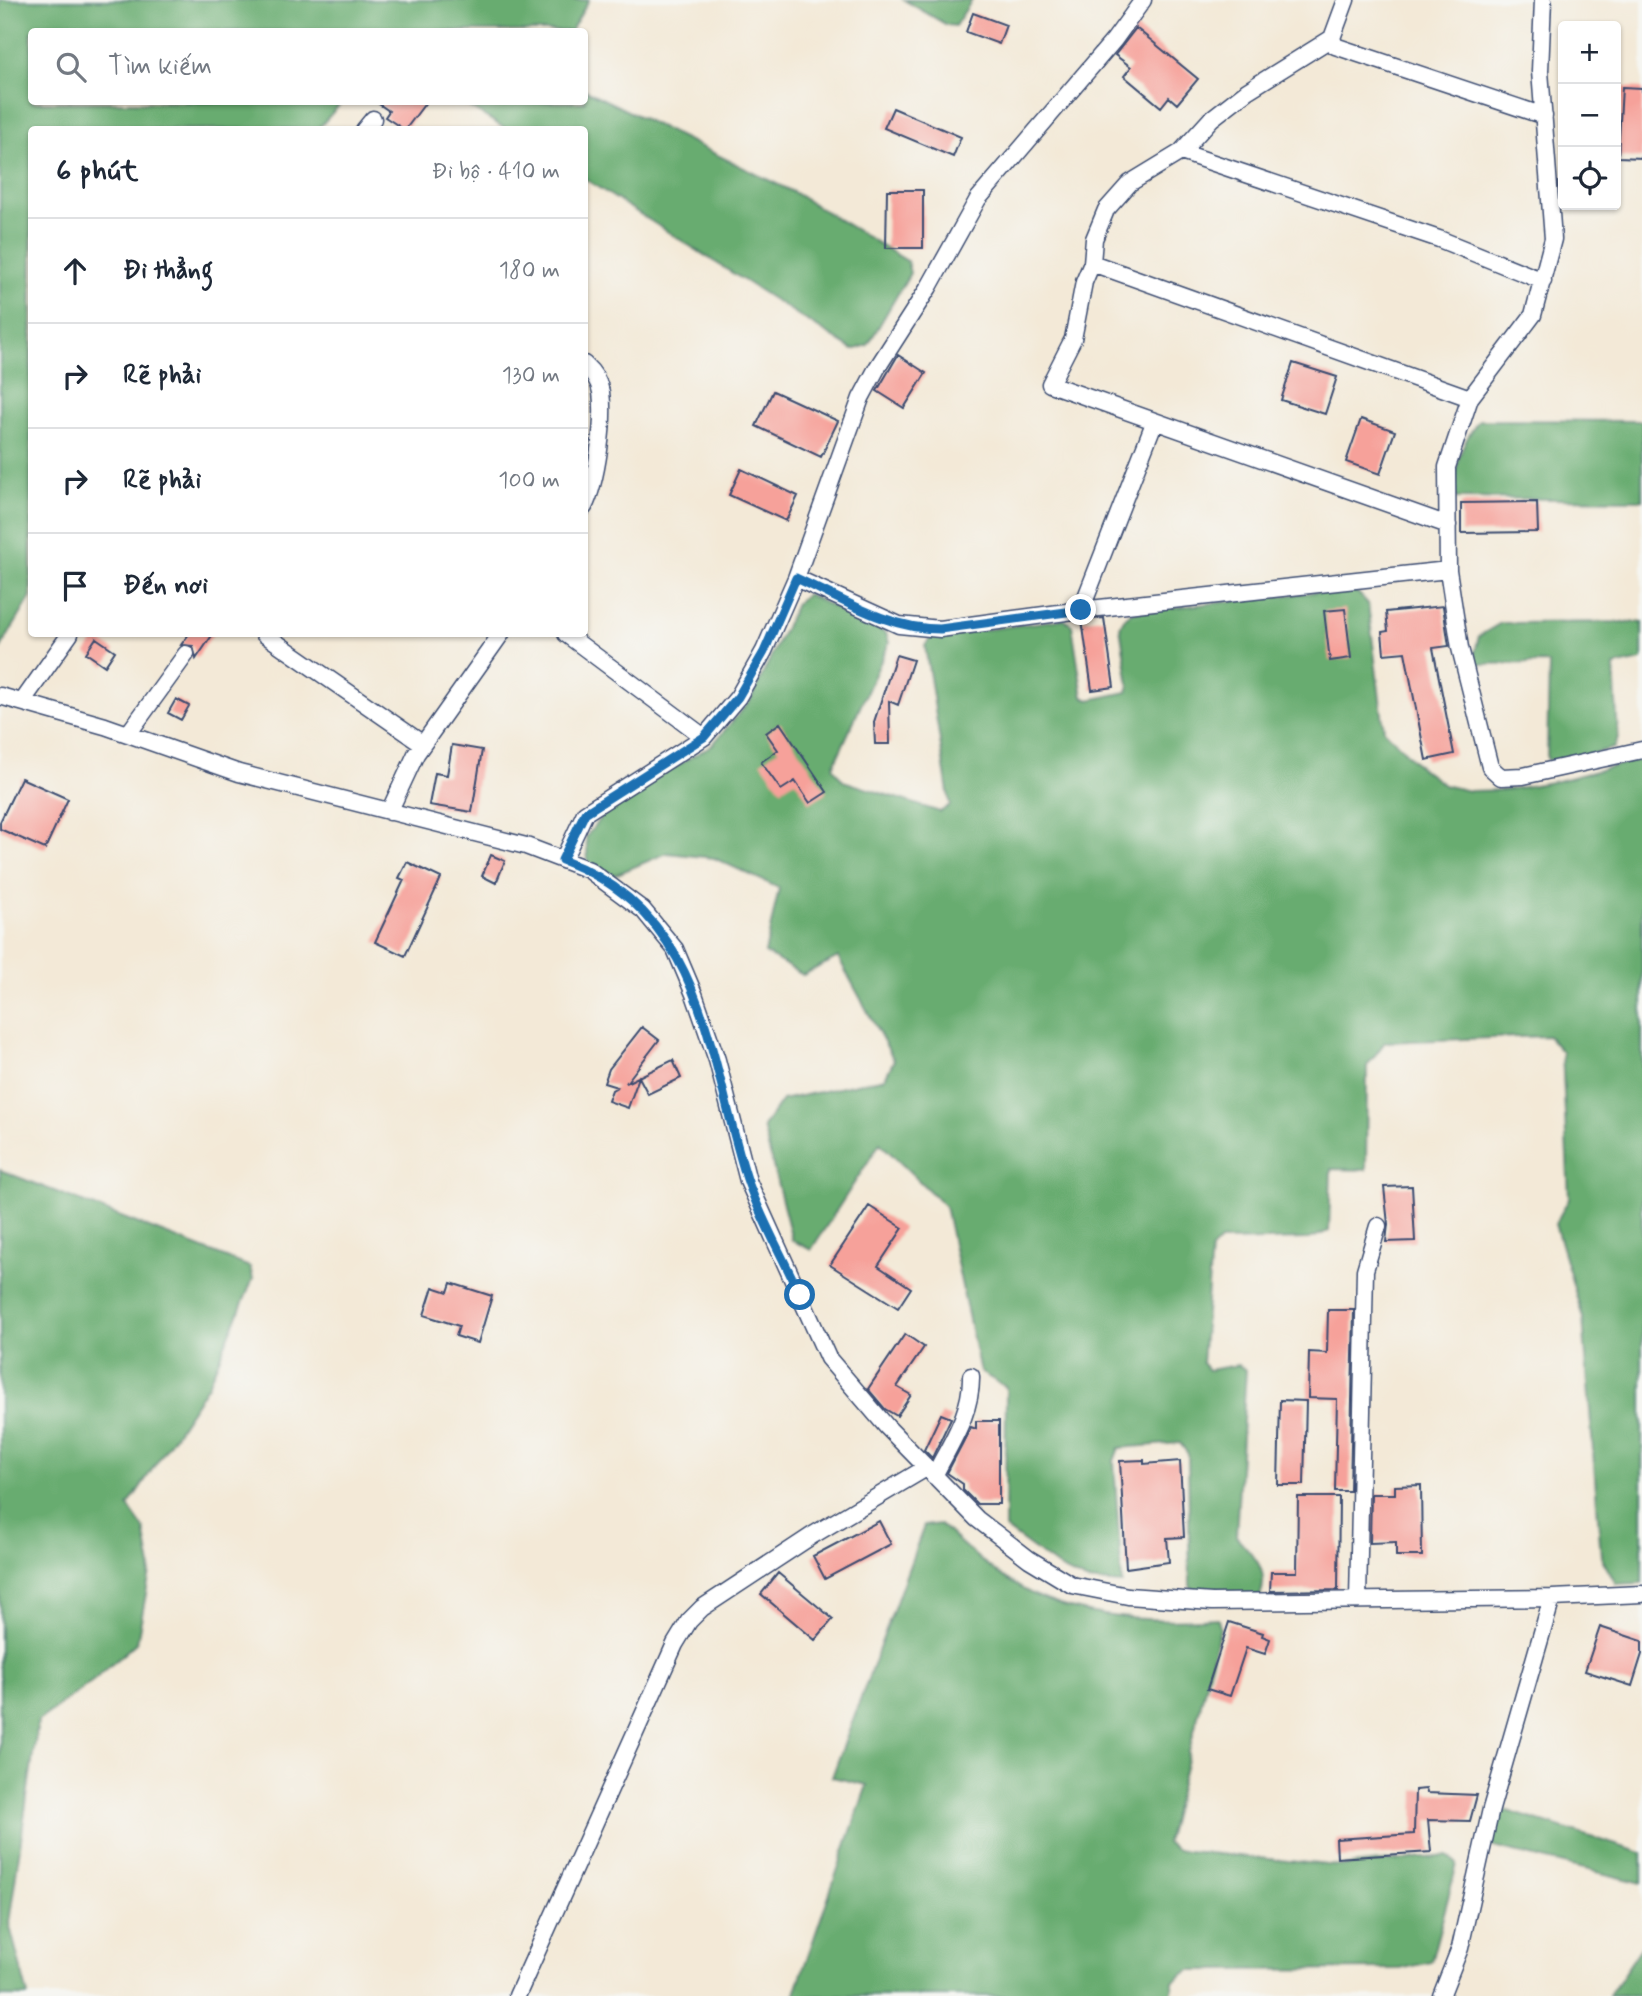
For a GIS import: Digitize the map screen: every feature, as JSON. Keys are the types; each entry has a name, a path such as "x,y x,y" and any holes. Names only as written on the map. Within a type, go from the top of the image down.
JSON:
{"street":[{"path":"562,860 585,813 704,737 738,697 764,652 796,578 861,398 887,350 929,287 978,198 1114,40 1143,0"},
{"path":"1346,0 1332,38 1247,92 1211,119 1181,152 1130,183 1107,210 1094,239 1092,263 1084,282 1073,340 1050,384 1448,525"},
{"path":"1543,0 1540,71 1553,239 1544,281 1527,327 1470,398 1447,467 1448,570 1460,648 1478,725 1490,767 1495,772 1501,777 1523,776 1642,750"},
{"path":"1332,38 1335,46 1544,116"},
{"path":"1181,152 1439,239 1544,281"},
{"path":"1092,263 1470,398"},
{"path":"588,368 594,374 601,391 601,409 596,466 588,493"},
{"path":"1081,610 1154,423"},
{"path":"796,578 899,625 918,629 940,629 1081,610 1448,570"},
{"path":"22,702 68,637"},
{"path":"268,637 423,744"},
{"path":"389,812 423,744 499,637"},
{"path":"570,637 704,737"},
{"path":"128,734 186,654"},
{"path":"0,696 128,734 239,773 526,846 590,870 643,910 675,949 717,1060 748,1181 828,1358 930,1472 977,1519 1029,1559 1072,1585 1128,1596 1212,1602 1552,1598 1642,1594"},
{"path":"1358,1600 1365,1270 1378,1226"},
{"path":"517,1996 665,1667 689,1621 702,1608 813,1535 930,1472 966,1412 971,1396 971,1376"},
{"path":"1441,1996 1460,1948 1491,1809 1552,1598"}],"green space":[{"path":"0,0 589,0 573,28 28,28 28,105 339,105 321,126 28,126 28,602 0,649"},
{"path":"904,0 972,0 955,26 947,25"},
{"path":"588,91 793,192 907,261 910,273 868,345 853,350 588,181 588,126 501,126 466,105 588,105"},
{"path":"1479,420 1642,421 1642,500 1455,498 1460,456 1467,438"},
{"path":"1343,589 1358,593 1368,604 1384,730 1422,769 1444,785 1469,791 1505,790 1557,781 1642,759 1642,1583 1616,1584 1601,1557 1583,1318 1555,1224 1569,1199 1562,1052 1548,1036 1385,1042 1367,1066 1366,1170 1331,1169 1329,1231 1309,1239 1220,1241 1211,1250 1202,1363 1208,1370 1238,1365 1246,1370 1236,1536 1254,1556 1261,1570 1263,1587 1260,1596 1200,1596 1190,1586 1188,1454 1180,1443 1119,1448 1114,1461 1122,1584 1086,1581 1061,1569 1005,1528 1006,1387 980,1372 945,1206 880,1143 811,1250 792,1240 763,1127 782,1100 885,1078 894,1060 838,957 803,975 765,953 779,888 714,858 667,853 610,877 588,861 586,837 609,807 713,744 750,701 796,604 807,594 886,633 889,643 833,767 843,781 940,812 950,805 925,646 931,637 1064,619 1072,625 1083,697 1089,700 1127,692 1129,685 1120,627 1132,612"},
{"path":"1642,622 1642,660 1614,666 1618,737 1614,748 1559,762 1547,759 1549,663 1472,664 1479,636 1501,623"},
{"path":"0,1170 250,1267 253,1279 208,1385 128,1506 144,1529 151,1567 137,1642 94,1680 38,1721 9,1923 28,1996 0,1996"},
{"path":"940,1524 1004,1577 1032,1594 1066,1607 1130,1618 1218,1618 1220,1628 1166,1843 1177,1850 1338,1866 1448,1856 1457,1864 1431,1962 1400,1969 1190,1970 1173,1981 1171,1996 794,1996 867,1785 832,1777 924,1526"},
{"path":"1504,1810 1642,1853 1642,1883 1494,1847 1489,1840 1499,1811"},
{"path":"1642,1946 1642,1996 1609,1996 1610,1994"}],"building":[{"path":"973,13 1006,25 999,44 966,32"},
{"path":"1136,28 1198,79 1177,104 1169,97 1161,107 1124,76 1131,67 1115,55"},
{"path":"1622,87 1642,88 1642,158 1621,157"},
{"path":"380,105 424,105 408,126 399,126 385,117 389,111"},
{"path":"893,108 961,137 953,157 884,128"},
{"path":"887,190 923,190 923,248 886,248"},
{"path":"898,355 926,373 904,408 877,391"},
{"path":"1293,363 1337,377 1325,414 1281,400"},
{"path":"773,391 838,421 821,457 756,426"},
{"path":"1361,419 1395,431 1380,474 1346,462"},
{"path":"741,469 798,496 786,521 729,495"},
{"path":"1537,502 1538,532 1461,533 1461,503"},
{"path":"1443,606 1449,646 1433,648 1454,754 1426,760 1405,652 1384,654 1382,632 1388,631 1386,612"},
{"path":"1345,609 1351,658 1330,661 1324,611"},
{"path":"1104,618 1114,687 1092,690 1082,620"},
{"path":"187,637 211,637 196,659 193,646 181,645"},
{"path":"96,638 115,651 105,666 86,653"},
{"path":"896,655 913,660 898,705 889,701 890,744 875,744 874,722"},
{"path":"176,699 189,706 181,720 168,713"},
{"path":"780,723 827,792 810,803 795,781 781,790 761,762 778,750 766,733"},
{"path":"452,745 482,750 472,812 429,805 435,773 447,775"},
{"path":"21,778 68,799 45,849 0,829 0,822"},
{"path":"491,855 505,861 496,883 482,876"},
{"path":"407,862 441,878 405,956 375,942 404,880 399,878"},
{"path":"642,1027 659,1040 626,1083 673,1060 681,1078 648,1094 639,1077 628,1108 608,1101 612,1090 617,1087 604,1083 609,1069"},
{"path":"1412,1186 1415,1241 1386,1242 1388,1224 1384,1187"},
{"path":"869,1206 903,1228 878,1266 911,1288 898,1308 830,1265"},
{"path":"451,1283 492,1296 478,1343 456,1336 459,1326 424,1315 433,1287 448,1292"},
{"path":"1328,1310 1354,1310 1350,1491 1335,1491 1337,1399 1308,1398 1309,1352 1327,1353"},
{"path":"905,1334 924,1347 897,1387 911,1395 897,1416 885,1409 868,1389"},
{"path":"1280,1400 1306,1401 1304,1485 1278,1485"},
{"path":"941,1414 951,1418 932,1458 924,1450"},
{"path":"976,1421 999,1421 999,1504 977,1504 963,1490 963,1484 947,1473 971,1427 976,1429"},
{"path":"1144,1460 1144,1464 1180,1461 1184,1537 1167,1538 1169,1562 1126,1568 1120,1461"},
{"path":"1421,1485 1422,1556 1396,1556 1396,1542 1370,1543 1371,1494 1395,1494 1395,1486"},
{"path":"1298,1497 1339,1497 1338,1590 1270,1591 1271,1572 1297,1572"},
{"path":"879,1521 891,1544 825,1579 813,1556"},
{"path":"778,1573 833,1619 815,1640 761,1594"},
{"path":"1229,1622 1263,1633 1262,1636 1270,1639 1265,1654 1246,1648 1230,1696 1207,1689"},
{"path":"1600,1627 1642,1641 1642,1654 1632,1686 1585,1671"},
{"path":"1426,1789 1427,1793 1477,1795 1470,1821 1428,1820 1431,1852 1337,1858 1336,1839 1414,1834 1415,1790"}],"route":[{"path":"800,1295 748,1181 717,1060 694,993 675,949 643,910 590,870 562,860 585,813 704,737 738,697 764,652 796,578 899,625 918,629 940,629 1081,610"}]}
